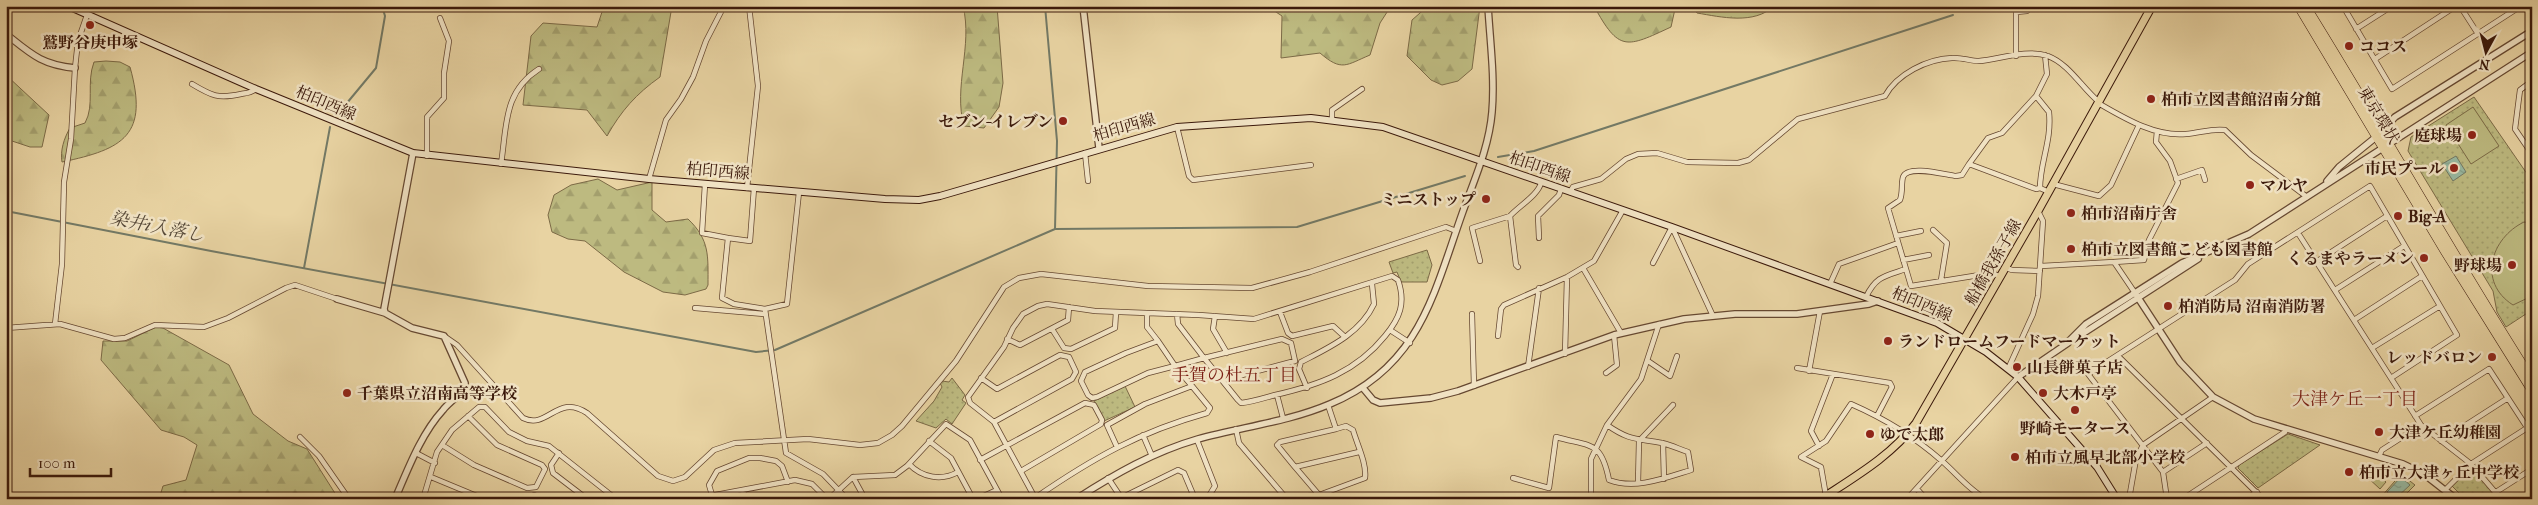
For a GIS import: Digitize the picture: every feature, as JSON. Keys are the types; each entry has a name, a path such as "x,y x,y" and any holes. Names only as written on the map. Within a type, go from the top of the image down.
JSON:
{"highway":[{"name":"東京環状","path":"2298,6 2382,148 2532,391"},
{"name":"東京環状","path":"2306,6 2383,130 2465,272 2532,379"}],"main road":[{"name":"柏印西線","path":"68,6 256,89 413,154 649,179 885,199 925,199 1177,127 1292,118 1332,119 1398,131 1927,318 1965,338 2018,377 2097,467 2117,499"},
{"name":"船橋我孫子線","path":"1824,497 1876,463 1906,436 1929,403 2152,6"}],"street":[{"path":"649,179 666,120 681,99 693,77 706,41 724,6"},
{"path":"747,188 758,86 749,6"},
{"path":"1083,6 1099,148"},
{"path":"1076,499 1108,478 1152,456 1197,440 1328,405 1363,388 1394,362 1410,343 1425,316 1481,161 1491,126 1493,106 1488,6"},
{"path":"2016,56 2016,12 2027,11 2030,6"},
{"path":"2343,6 2392,89 2521,6"},
{"path":"2356,29 2392,6"},
{"path":"2375,59 2458,6 2478,34"},
{"path":"55,324 64,227 64,182 71,139 75,68 78,41 87,14"},
{"path":"427,156 427,117 444,98 444,73 449,41 440,18"},
{"path":"2324,186 2339,167 2376,137 2395,117 2532,31"},
{"path":"6,34 41,61 50,65 75,68"},
{"path":"1907,499 2018,377 2136,296 2204,255 2249,234 2532,52"},
{"path":"1570,192 1572,187 1601,179 1626,159 1638,154 1657,153 1687,162 1738,163 1749,160 1798,118 1885,96 1891,85 1907,72 1925,64 1952,58 1978,61 2016,56 2045,56 2062,64 2098,103 2139,125 2157,131 2186,134 2226,130 2251,155 2307,196"},
{"path":"2001,276 1992,273 1911,286 1888,208 1900,200 1903,176 1907,172 1917,170 1956,176 1962,174 1988,138 2002,133 2036,96 2047,74 2045,56"},
{"path":"501,164 510,101 515,91 529,76 539,69"},
{"path":"2532,81 2520,90 2515,125 2517,132 2532,154"},
{"path":"192,84 209,94 226,98 249,93 256,89"},
{"path":"1332,119 1332,110 1362,88"},
{"path":"2036,96 2049,112 2050,122 2040,188"},
{"path":"2053,184 2099,196 2111,185 2139,125"},
{"path":"1177,127 1189,176 1193,180 1311,165"},
{"path":"2006,268 2012,270 2041,269 2144,260 2149,240 2178,183 2170,161 2156,142 2157,131"},
{"path":"1085,153 1088,182"},
{"path":"385,313 413,154"},
{"path":"1969,164 2049,192"},
{"path":"2176,179 2202,170 2205,180"},
{"path":"1480,261 1472,228 1510,216 1519,205 1536,193 1541,183"},
{"path":"705,184 702,233 750,241 754,188"},
{"path":"2167,499 2163,472 2088,374 2235,280 2248,264 2370,186 2457,335 2391,378"},
{"path":"1539,238 1538,216 1559,195 1561,189"},
{"path":"694,308 765,312 787,304 799,192"},
{"path":"1498,336 1501,309 1504,305 1583,268 1598,256 1623,210"},
{"path":"2008,369 2033,314 2038,296 2044,221 2038,211"},
{"path":"1510,216 1516,265 1518,267"},
{"path":"2316,262 2387,216"},
{"path":"6,328 35,328 55,324 77,327 108,338 125,338 155,325 196,328 211,325 286,288 295,286 385,313 412,328 444,336 457,345 523,418 538,420 560,408 575,407 587,414 658,476 673,481 685,477 710,453 720,447 745,441 808,439 866,445 878,443 892,435 961,355 1000,291 1013,280 1025,276 1045,274 1154,286 1198,285 1248,288 1310,272 1446,227 1456,230"},
{"path":"1653,263 1672,227"},
{"path":"1672,227 1713,316"},
{"path":"1896,236 1921,230"},
{"path":"1933,230 1947,243 1941,280"},
{"path":"2298,232 2421,425 2471,464 2501,499"},
{"path":"728,238 722,298 765,312"},
{"path":"1830,284 1839,264 1898,243"},
{"path":"2335,290 2404,246"},
{"path":"1903,260 1929,255"},
{"path":"2114,262 2188,373 2213,397 2254,419 2379,456 2414,469 2446,489 2456,499"},
{"path":"1583,268 1621,333"},
{"path":"1866,296 1872,284 1878,279 1906,269"},
{"path":"1147,314 1147,328 1210,410 1116,447 1082,465 1035,498 994,422 968,400 1024,314 1038,306 1047,304 1116,312 1177,314 1254,319 1372,284 1392,276 1398,280 1402,296 1402,309 1390,330 1374,349 1357,363 1327,380 1307,388 1241,402 1178,324 1177,314"},
{"path":"2354,320 2422,276"},
{"path":"1565,354 1566,277"},
{"path":"1307,388 1300,369 1301,362 1332,347 1358,326 1372,307 1374,297 1372,284"},
{"path":"1528,367 1539,288"},
{"path":"1363,388 1373,400 1386,403 1431,398 1474,386 1621,333 1659,324 1713,316 1786,315 1869,304 1878,300"},
{"path":"2372,348 2440,306"},
{"path":"1007,339 1020,345 1052,329 1068,320 1069,307"},
{"path":"1809,371 1820,311"},
{"path":"765,312 783,440 789,456 815,468 839,489 847,499"},
{"path":"1052,329 1064,348 1072,349 1115,328 1116,312"},
{"path":"1280,312 1288,333 1292,336 1333,326 1345,337"},
{"path":"1472,314 1474,386"},
{"path":"1214,316 1213,329 1227,353"},
{"path":"1591,499 1591,460 1607,425 1635,390 1648,361 1659,324"},
{"path":"1390,330 1410,343"},
{"path":"394,499 416,453 440,412 464,389 462,374 444,336"},
{"path":"1606,373 1617,365 1614,336"},
{"path":"1158,342 1126,353 1085,372 1081,381 1088,395 1097,397 1148,373 1204,358 1286,339 1291,343 1295,361 1222,380"},
{"path":"981,378 997,389 1060,355 1069,357 1076,372 1072,379 994,422"},
{"path":"1648,361 1670,376 1677,356"},
{"path":"2118,356 2263,499"},
{"path":"1797,368 1890,382 1892,387 1877,416"},
{"path":"2415,416 2489,369 2532,435"},
{"path":"1818,446 1811,431 1833,374"},
{"path":"1116,447 1106,428 1111,421 1145,404 1192,386"},
{"path":"1277,395 1283,418"},
{"path":"2129,499 2136,458 2143,445 2213,397"},
{"path":"2441,441 2508,398"},
{"path":"980,460 1085,403 1094,405 1101,424 1021,471"},
{"path":"1638,483 1639,441 1673,404"},
{"path":"1824,497 1821,467 1801,457 1826,441 1851,404 1877,416 1941,460 1973,490 1986,499"},
{"path":"1328,405 1336,429"},
{"path":"423,499 442,444 452,430 468,416 479,407 485,407 509,432 527,441 549,446 616,499"},
{"path":"442,444 474,465 527,488 536,487 545,474 546,469 542,465 497,445 468,416"},
{"path":"694,499 803,481 812,484 828,499 853,477 894,475 909,464 942,426 950,425 970,440 1002,499"},
{"path":"1513,478 1549,488 1556,437 1596,448 1604,457 1609,480 1623,485 1664,478 1690,470 1688,452 1663,443 1639,441 1624,437 1607,425"},
{"path":"2379,456 2382,450 2421,425"},
{"path":"1236,429 1239,444 1286,498 1319,495 1365,478 1353,430 1346,426 1280,442 1277,445 1319,495"},
{"path":"2446,489 2471,464 2527,428"},
{"path":"2183,499 2285,432 2286,429"},
{"path":"1143,435 1152,456"},
{"path":"300,437 319,456 349,499"},
{"path":"1197,440 1215,486 1207,499"},
{"path":"928,441 947,454 973,499"},
{"path":"1663,443 1664,478"},
{"path":"2163,472 2207,443"},
{"path":"1295,467 1360,452"},
{"path":"416,453 435,463"},
{"path":"559,453 551,465 553,472 586,499"},
{"path":"712,495 709,485 717,471 749,458 771,458 776,461 782,466 788,482"},
{"path":"909,464 925,475 949,477 958,472"},
{"path":"2496,492 2532,469"},
{"path":"1108,478 1121,498 1178,470 1184,473 1194,496 1182,499"},
{"path":"431,477 484,499"},
{"path":"853,477 865,499"},
{"path":"1916,489 1926,499"},
{"path":"743,490 745,499"},
{"path":"978,499 997,490"},
{"path":"2246,499 2257,492"},
{"path":"529,499 534,495 543,499"}],"green space":[{"path":"604,6 672,6 660,77 630,104 607,136 587,110 523,105 531,36 543,23 597,27"},
{"path":"963,6 997,6 1003,83 999,107 984,128 964,126 961,111 961,81 966,36"},
{"path":"1267,6 1391,6 1380,23 1370,55 1349,64 1339,65 1320,53 1281,58 1282,16"},
{"path":"1428,6 1480,6 1472,69 1458,81 1442,85 1431,80 1407,56 1412,20"},
{"path":"1594,6 1675,6 1675,9 1671,27 1644,39 1625,42 1610,32"},
{"path":"1692,6 1774,6 1757,16 1737,18 1697,13"},
{"path":"94,62 120,62 130,67 135,90 136,109 133,124 126,135 116,144 84,157 62,162 63,145 70,128 85,123 88,116"},
{"path":"6,75 49,115 42,147 30,147 6,139"},
{"path":"2474,97 2532,181 2532,310 2506,327 2497,312 2493,291 2408,151 2411,137"},
{"name":"庭球場","path":"2473,107 2499,146 2471,164 2446,125"},
{"path":"598,179 617,190 652,182 652,210 666,222 688,219 704,241 707,257 708,285 706,289 685,295 663,292 624,272 585,241 568,239 552,232 548,215 554,195 571,185"},
{"name":"野球場","path":"2524,222 2532,223 2532,296 2513,305 2495,285 2492,273 2493,261 2503,238"},
{"path":"1427,250 1432,265 1427,282 1401,282 1397,272 1393,273 1389,262"},
{"path":"156,327 163,328 229,365 253,414 288,441 307,449 338,498 159,499 163,486 186,480 197,445 184,437 161,430 101,360 103,341 127,341"},
{"path":"952,378 965,395 962,400 966,403 952,424 946,419 936,428 916,421 934,401 942,387 940,383 942,381 949,382"},
{"path":"1125,386 1135,407 1104,421 1094,401"},
{"path":"2288,434 2320,445 2258,488 2238,468 2239,465"},
{"path":"2372,469 2386,482 2380,489 2366,476"},
{"path":"2469,469 2472,469 2499,499 2465,499 2452,486"},
{"path":"2401,474 2415,485 2401,499 2384,499 2381,497"}],"water":[{"name":"市民プール","path":"2456,156 2466,172 2453,181 2442,164"},
{"path":"2401,477 2410,485 2395,499 2387,492"}],"waterway":[{"path":"337,115 376,68 385,16 382,6"},
{"path":"1045,6 1057,141 1055,229"},
{"path":"1498,157 1534,151 1953,15"},
{"path":"304,268 330,127"},
{"name":"染井i入落し","path":"6,211 756,352 775,350 1055,229 1297,227 1465,176"}],"place":[{"name":"鷲野谷庚申塚","path":"90,25"},
{"name":"ココス","path":"2349,46"},
{"name":"柏市立図書館沼南分館","path":"2151,99"},
{"name":"セブン-イレブン","path":"1063,121"},
{"name":"庭球場","path":"2472,135"},
{"name":"市民プール","path":"2454,168"},
{"name":"マルヤ","path":"2250,185"},
{"name":"ミニストップ","path":"1486,199"},
{"name":"柏市沼南庁舎","path":"2071,213"},
{"name":"Big-A","path":"2398,216"},
{"name":"柏市立図書館こども図書館","path":"2071,249"},
{"name":"くるまやラーメン","path":"2424,258"},
{"name":"野球場","path":"2512,265"},
{"name":"柏消防局 沼南消防署","path":"2168,306"},
{"name":"ランドロームフードマーケット","path":"1888,341"},
{"name":"レッドバロン","path":"2492,357"},
{"name":"山長餅菓子店","path":"2017,367"},
{"name":"千葉県立沼南高等学校","path":"347,393"},
{"name":"大木戸亭","path":"2043,393"},
{"name":"野崎モータース","path":"2075,410"},
{"name":"大津ケ丘幼稚園","path":"2379,432"},
{"name":"ゆで太郎","path":"1870,434"},
{"name":"柏市立風早北部小学校","path":"2015,457"},
{"name":"柏市立大津ヶ丘中学校","path":"2349,472"}],"district":[{"name":"手賀の杜五丁目","path":"1234,375"},
{"name":"大津ケ丘一丁目","path":"2355,399"}]}
